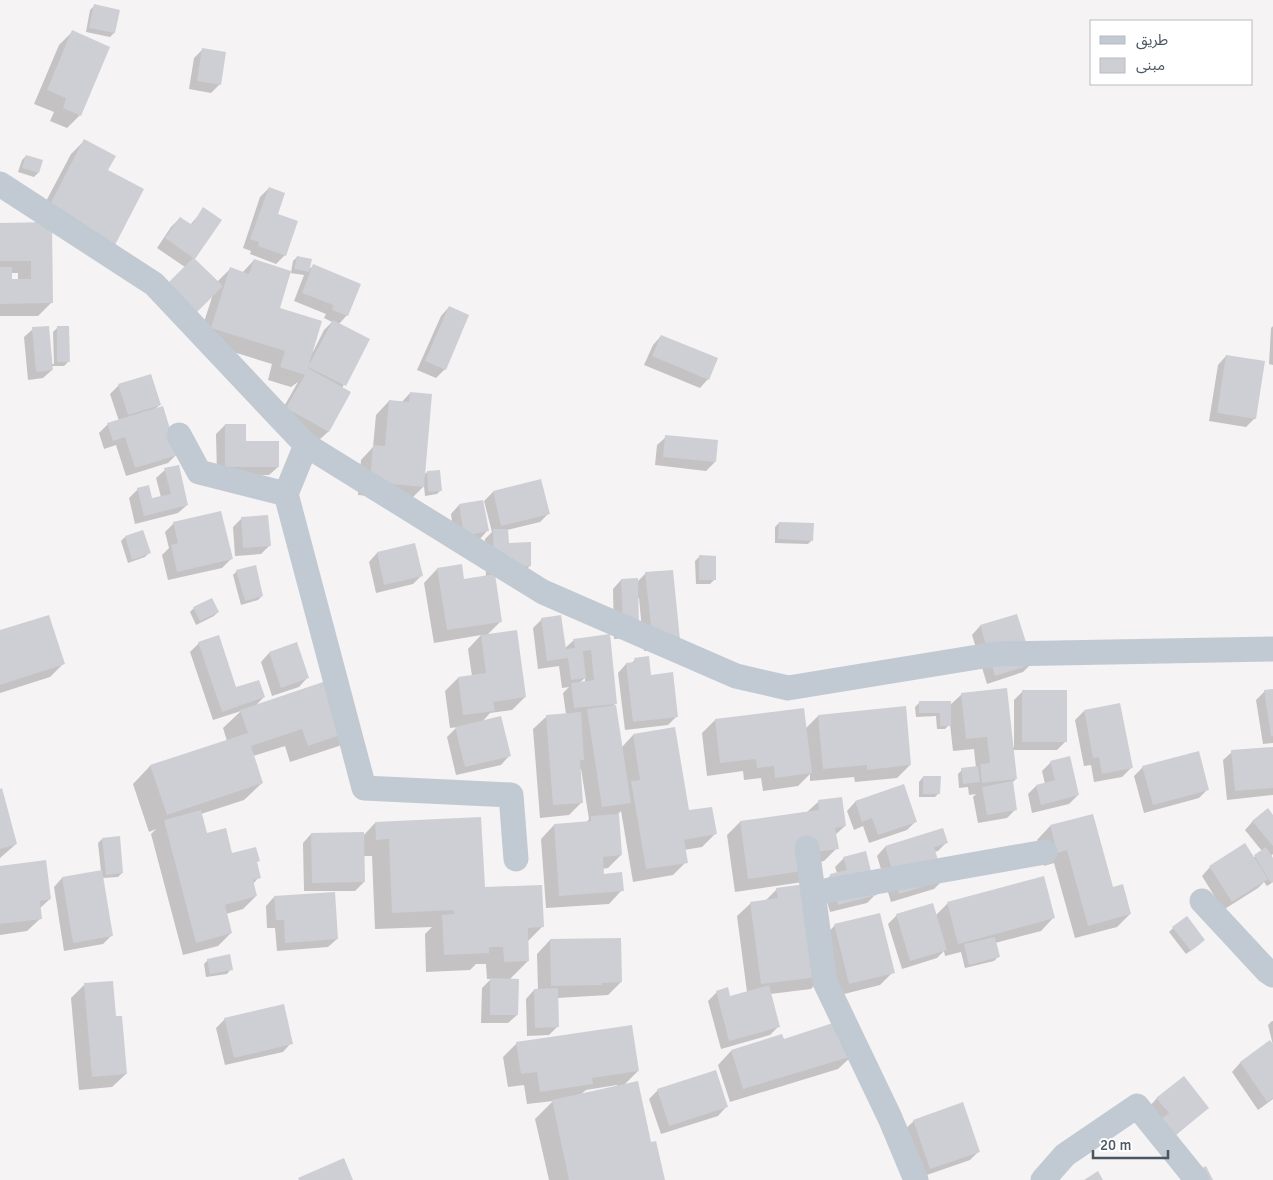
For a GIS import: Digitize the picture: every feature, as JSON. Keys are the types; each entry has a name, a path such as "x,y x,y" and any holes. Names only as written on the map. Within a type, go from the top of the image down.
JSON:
{"street":[{"path":"0,184 154,284 306,445 543,592 736,676 788,688 996,654 1273,650"},
{"path":"179,434 199,472 286,494"},
{"path":"306,445 286,494 364,788 511,795 516,859"},
{"path":"807,848 825,982 890,1118 916,1180"},
{"path":"814,893 1045,852"},
{"path":"1202,901 1267,971 1273,975"},
{"path":"1043,1180 1065,1155 1137,1106 1197,1180"}],"building":[{"path":"94,4 120,10 115,33 89,28"},
{"path":"72,30 110,47 81,116 63,108 66,98 47,90"},
{"path":"202,48 226,52 221,85 197,81"},
{"path":"84,139 116,156 108,170 144,189 115,245 47,210"},
{"path":"26,155 43,160 39,173 22,168"},
{"path":"269,187 285,193 278,214 298,221 286,256 258,246 259,242 250,239"},
{"path":"203,207 222,220 195,259 223,286 196,313 166,285 193,258 165,238 180,217 192,225"},
{"path":"52,222 53,303 0,304 0,267 12,267 12,279 31,279 31,261 0,261 0,223"},
{"path":"297,256 312,259 309,272 294,269"},
{"path":"254,259 291,271 280,308 322,321 307,371 308,368 351,392 329,432 286,408 305,375 280,367 285,351 211,328 230,267 249,274"},
{"path":"313,264 361,284 348,316 332,310 333,305 302,293"},
{"path":"449,306 469,315 446,370 425,361"},
{"path":"333,320 370,339 346,386 308,367"},
{"path":"49,326 53,370 36,372 32,327"},
{"path":"57,326 69,326 70,362 57,362"},
{"path":"661,335 718,358 709,380 652,356"},
{"path":"1226,355 1265,361 1256,419 1217,413"},
{"path":"151,374 161,405 128,415 118,384"},
{"path":"410,392 432,394 424,487 370,482 373,445 385,446 389,400 409,402"},
{"path":"163,406 178,455 135,468 125,437 113,441 107,423"},
{"path":"225,424 246,424 246,441 279,441 279,467 225,467"},
{"path":"665,435 718,440 716,462 663,457"},
{"path":"179,465 188,505 144,516 137,488 149,485 152,498 171,494 164,468"},
{"path":"440,470 442,491 428,492 427,471"},
{"path":"541,479 550,514 501,526 493,491"},
{"path":"483,500 489,531 464,536 459,504"},
{"path":"221,511 233,559 177,572 171,545 178,543 173,522"},
{"path":"268,515 271,546 243,548 241,517"},
{"path":"779,522 814,523 813,541 778,539"},
{"path":"493,529 508,529 509,543 531,542 531,566 494,567"},
{"path":"143,530 151,553 132,560 125,536"},
{"path":"415,543 423,576 384,585 377,552"},
{"path":"699,555 716,556 716,580 699,580"},
{"path":"462,564 464,579 495,574 502,622 447,630 437,568"},
{"path":"256,565 263,596 245,601 236,570"},
{"path":"673,570 680,640 653,643 645,572"},
{"path":"638,578 639,630 623,630 621,579"},
{"path":"212,598 219,612 200,621 193,607"},
{"path":"1017,614 1033,664 995,676 980,625"},
{"path":"49,615 65,664 0,685 0,630"},
{"path":"561,615 566,649 575,648 573,639 610,634 617,704 574,708 571,683 594,680 591,650 583,651 586,678 571,680 568,658 547,661 541,618"},
{"path":"517,630 526,697 493,702 495,711 463,715 458,677 486,673 481,635"},
{"path":"219,635 236,687 259,680 265,697 222,712 198,642"},
{"path":"297,642 309,678 281,688 269,652"},
{"path":"649,656 651,675 673,672 678,717 633,722 626,663 635,662 634,658"},
{"path":"341,676 358,729 308,746 302,729 251,746 263,783 167,815 150,765 248,733 240,710"},
{"path":"1007,688 1017,779 982,783 980,764 990,763 987,737 966,739 961,693"},
{"path":"1273,689 1273,736 1271,736 1264,690"},
{"path":"1022,690 1067,690 1067,742 1022,742"},
{"path":"919,701 951,701 951,726 940,726 940,713 919,713"},
{"path":"1120,703 1133,768 1102,774 1099,757 1093,758 1084,710"},
{"path":"616,705 631,803 602,807 587,709"},
{"path":"906,706 911,765 867,770 867,765 823,769 818,715"},
{"path":"804,708 812,773 775,778 774,766 757,768 756,759 720,763 715,719"},
{"path":"581,712 584,760 580,760 583,803 553,805 546,715"},
{"path":"501,716 511,756 465,767 455,727"},
{"path":"675,727 689,810 712,807 717,834 684,840 688,863 646,869 631,781 640,780 633,734"},
{"path":"1273,747 1273,788 1235,791 1231,750"},
{"path":"1199,751 1209,790 1153,805 1142,766"},
{"path":"1070,756 1079,795 1041,805 1036,785 1055,780 1050,761"},
{"path":"978,766 980,782 963,784 961,768"},
{"path":"923,776 941,776 940,794 923,794"},
{"path":"1013,781 1017,810 987,815 982,787"},
{"path":"904,784 917,822 878,835 872,818 862,822 855,801"},
{"path":"2,788 17,844 0,849 0,789"},
{"path":"842,797 846,826 835,828 839,849 815,852 817,869 748,879 740,821 819,810 818,800"},
{"path":"1268,808 1273,815 1273,846 1252,821"},
{"path":"201,810 207,833 226,828 232,853 256,847 260,861 257,862 261,878 253,880 257,896 225,905 232,933 196,943 164,820"},
{"path":"619,814 622,855 603,857 604,874 622,872 624,891 559,896 554,824 591,821 591,816"},
{"path":"1093,814 1113,887 1123,884 1131,914 1088,926 1067,850 1057,853 1050,825"},
{"path":"481,817 485,887 542,885 544,927 528,928 529,961 504,962 503,947 489,947 489,953 444,955 442,915 454,914 454,910 392,913 389,839 376,840 375,822"},
{"path":"943,828 948,843 934,847 944,880 899,894 885,846"},
{"path":"364,832 365,882 312,883 311,833"},
{"path":"120,836 123,873 106,875 102,838"},
{"path":"1245,843 1268,879 1232,902 1209,866"},
{"path":"1266,847 1273,858 1273,882 1271,883 1254,855"},
{"path":"866,851 877,895 838,905 830,874 847,870 843,857"},
{"path":"46,860 51,899 40,901 42,919 0,924 0,866"},
{"path":"102,870 113,936 73,943 62,877"},
{"path":"1044,876 1055,918 958,944 947,902"},
{"path":"813,883 826,976 761,984 750,902 778,898 776,888"},
{"path":"335,892 338,939 285,943 284,920 276,920 274,896"},
{"path":"933,903 947,950 910,961 896,914"},
{"path":"880,913 895,973 849,984 834,924"},
{"path":"1187,916 1205,940 1191,951 1172,927"},
{"path":"995,937 1000,957 969,965 964,944"},
{"path":"621,938 622,982 602,983 602,985 551,986 550,939"},
{"path":"230,954 233,970 210,974 207,959"},
{"path":"490,978 519,979 518,1015 490,1015"},
{"path":"113,981 116,1016 122,1016 127,1074 92,1077 84,983"},
{"path":"769,985 780,1027 729,1041 716,991 728,987 730,996"},
{"path":"558,988 559,1027 535,1028 534,989"},
{"path":"284,1004 293,1044 234,1058 224,1018"},
{"path":"842,1020 853,1056 743,1089 731,1050 782,1034 784,1039"},
{"path":"632,1025 639,1071 592,1078 593,1084 540,1092 537,1072 521,1074 516,1042"},
{"path":"1270,1040 1273,1044 1273,1098 1267,1102 1240,1062"},
{"path":"716,1070 728,1107 669,1126 657,1089"},
{"path":"1184,1076 1209,1108 1173,1137 1160,1120 1169,1113 1156,1098"},
{"path":"638,1081 651,1142 656,1141 665,1180 569,1180 552,1100"},
{"path":"963,1102 980,1152 930,1169 913,1120"},
{"path":"344,1158 353,1180 299,1180 298,1178"},
{"path":"1206,1166 1213,1180 1180,1180"},
{"path":"1098,1171 1103,1180 1084,1180"}]}
